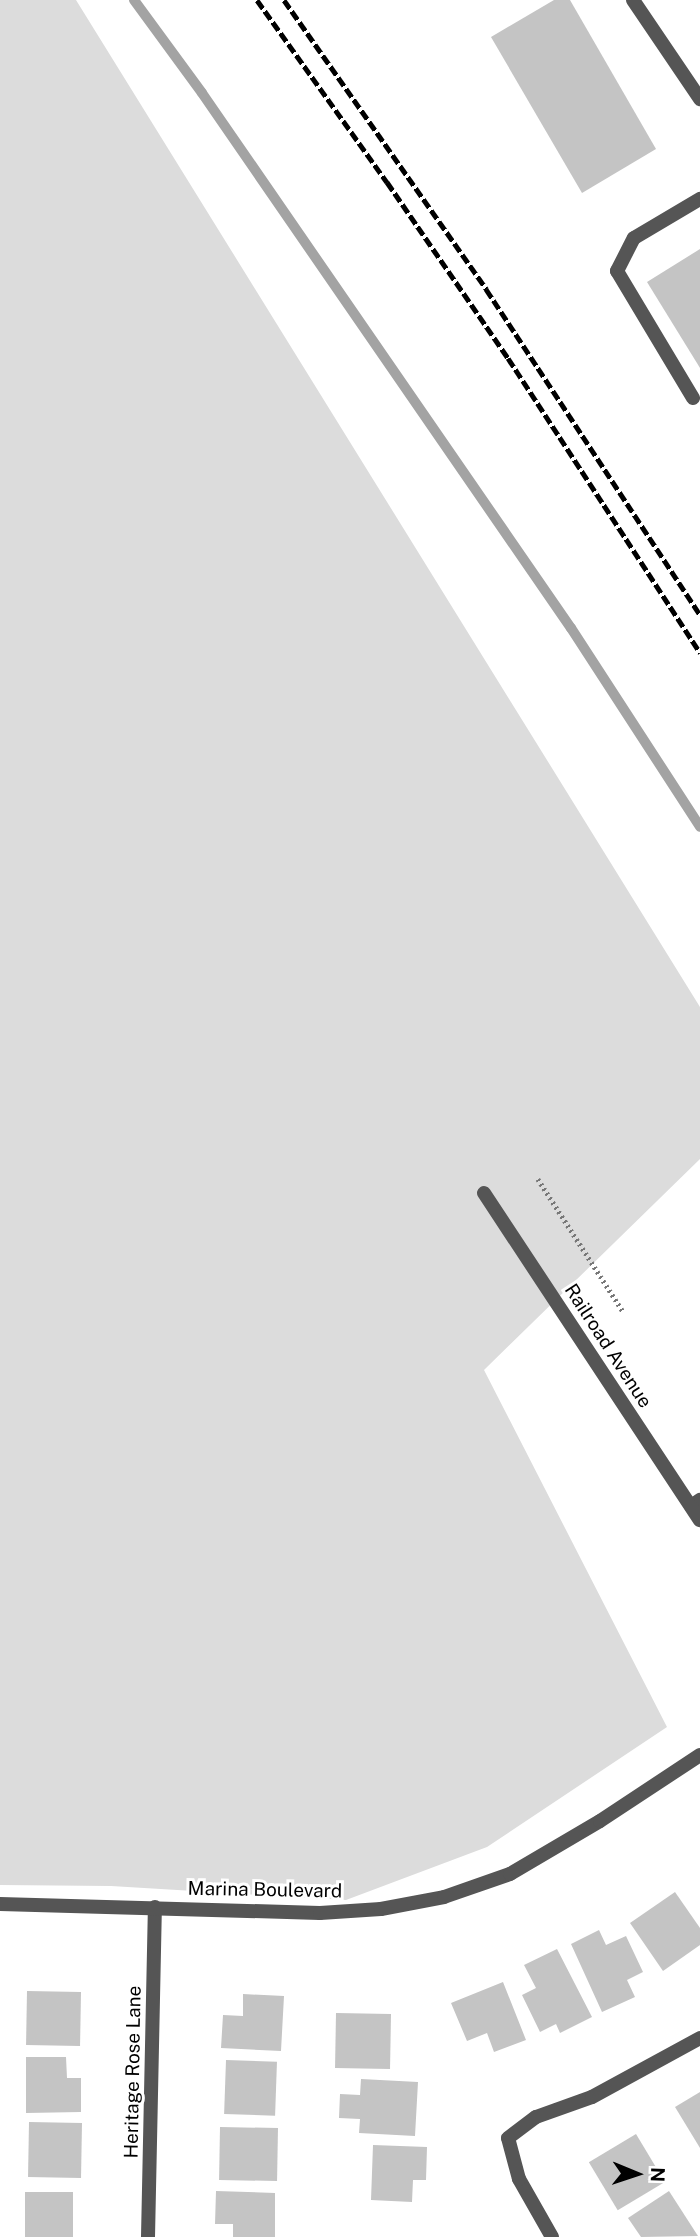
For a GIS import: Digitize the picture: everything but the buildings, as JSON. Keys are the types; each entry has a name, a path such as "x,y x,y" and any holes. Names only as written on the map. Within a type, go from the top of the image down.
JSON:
{"street":[{"path":"633,0 700,99"},
{"path":"693,398 617,271 634,238 700,198"},
{"name":"Railroad Avenue","path":"484,1193 695,1503 700,1520"},
{"name":"Marina Boulevard","path":"0,1904 320,1913 381,1909 444,1897 510,1874 600,1821 700,1755"},
{"name":"Heritage Rose Lane","path":"148,2237 155,1907"},
{"path":"552,2237 519,2179 508,2138 536,2117 592,2097 643,2072 700,2038"}],"path":[{"path":"538,1180 624,1313"}],"shaded area":[{"path":"0,0 76,0 700,1007 700,1159 484,1370 667,1727 487,1847 346,1900 111,1886 0,1885"}],"waterway":[{"path":"134,0 202,93 571,628 700,827"}],"railway":[{"path":"257,0 508,358 700,653"},
{"path":"284,0 486,289 700,615"}]}
